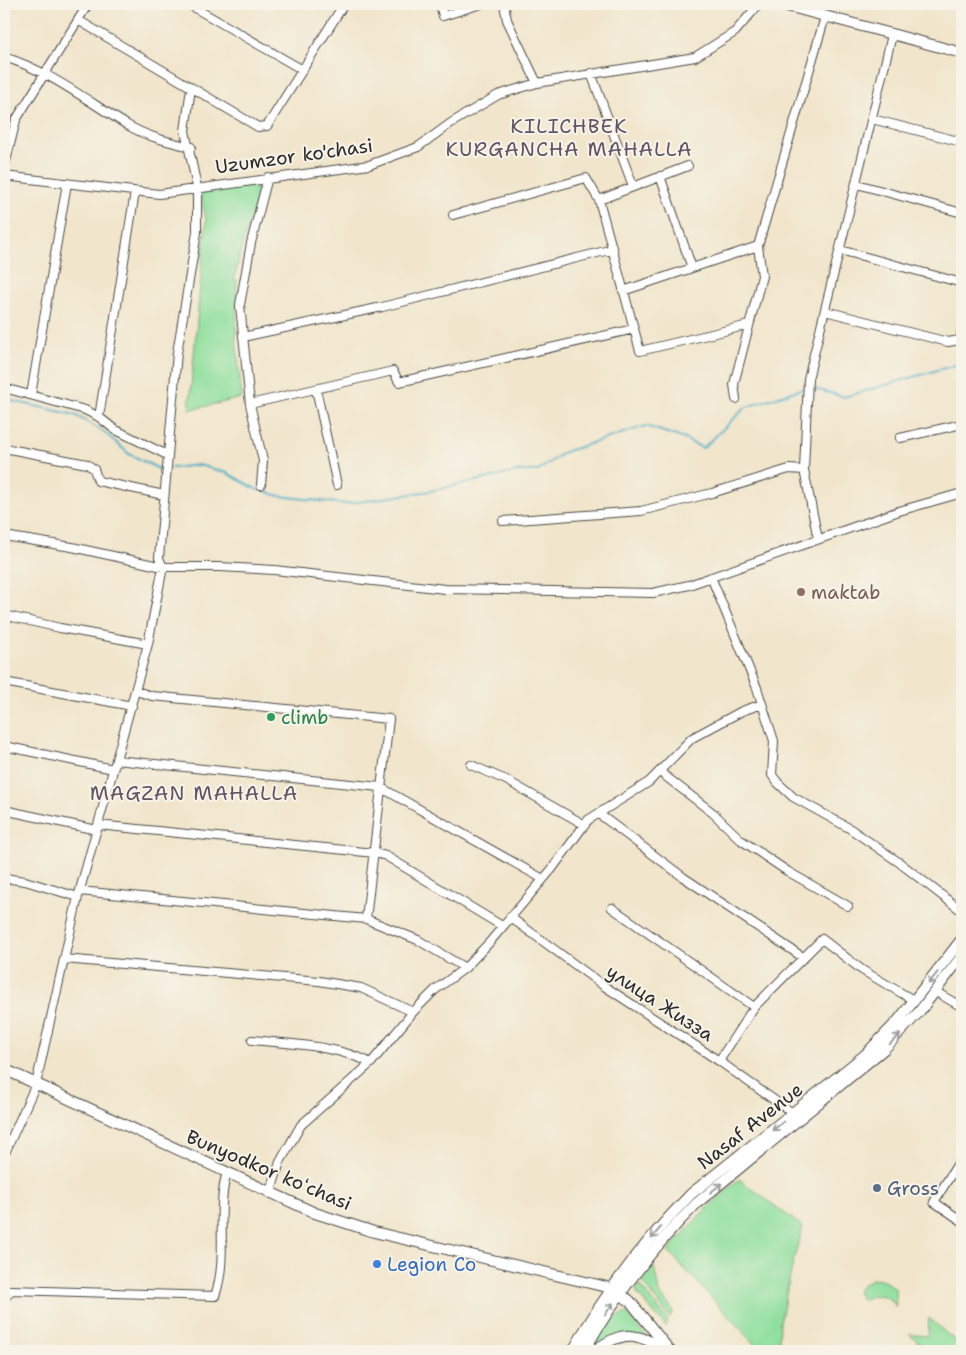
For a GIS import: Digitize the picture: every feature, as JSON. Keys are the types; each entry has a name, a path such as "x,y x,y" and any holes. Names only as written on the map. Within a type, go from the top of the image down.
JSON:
{"main road":[{"path":"780,4 962,52"},
{"name":"Nasaf Avenue","path":"575,1350 656,1233 691,1194 866,1055 915,1001 962,939"},
{"name":"Nasaf Avenue","path":"616,1290 697,1204 865,1067 902,1031 936,992 962,956"},
{"name":"Bunyodkor koʻchasi","path":"4,1070 227,1172 270,1194 315,1213 374,1232 616,1290"},
{"path":"616,1290 630,1301 669,1351"},
{"path":"594,1351 612,1338 624,1335 641,1337 669,1351"}],"street":[{"path":"4,169 16,120 88,4"},
{"path":"188,4 301,69"},
{"path":"78,20 258,127 267,126 301,69 344,4"},
{"path":"440,4 444,16 481,4"},
{"path":"504,4 507,20 537,83"},
{"name":"Uzumzor ko'chasi","path":"4,176 159,194 268,177 369,165 418,147 451,122 498,95 537,83 695,57 735,32 759,4"},
{"path":"736,399 734,384 762,276 758,246 825,17"},
{"path":"818,539 804,470 808,379 892,35"},
{"path":"4,57 29,64 130,126 152,137 191,148"},
{"path":"591,73 633,186"},
{"path":"4,1156 36,1084 79,894 148,644 163,567 159,558 177,353 197,232 197,187 191,148 186,131 191,88"},
{"path":"872,119 962,142"},
{"path":"4,129 13,132"},
{"path":"600,200 688,166"},
{"path":"660,176 692,268"},
{"path":"261,485 263,462 250,404 240,305 251,243 268,177"},
{"path":"453,215 586,178 600,200 640,351 749,325"},
{"path":"31,395 67,183"},
{"path":"857,184 962,213"},
{"path":"99,417 134,192"},
{"path":"623,291 758,246"},
{"path":"243,337 382,307 612,249"},
{"path":"840,250 962,284"},
{"path":"825,311 948,342 960,340 962,330"},
{"path":"250,404 393,371 399,382 634,329"},
{"path":"4,388 99,417 114,429 167,455"},
{"path":"316,389 337,485"},
{"path":"900,438 962,424"},
{"path":"4,448 86,464 94,469 98,481 164,496"},
{"path":"503,521 641,511 712,493 790,469 804,470"},
{"path":"4,536 72,547 163,567 219,566 274,570 445,589 653,593 712,577 899,511 962,493"},
{"path":"712,577 762,704 774,741 772,774 778,783 793,797 849,828 900,863 962,911"},
{"path":"4,615 60,628 148,644"},
{"path":"4,682 132,706"},
{"path":"136,692 152,696 389,719 366,919"},
{"path":"270,1194 280,1162 301,1125 371,1063 413,1012 435,990 465,968 543,879 585,825 660,772 692,738 742,711 762,704"},
{"path":"4,746 113,769"},
{"path":"116,760 380,787 543,879"},
{"path":"471,765 506,780 585,825"},
{"path":"660,772 713,813 741,840 787,871 848,906"},
{"path":"4,810 98,828 375,853 386,856 502,926"},
{"path":"598,814 682,877 804,958"},
{"path":"4,878 79,894 366,919 418,940 465,968"},
{"path":"612,908 754,1007"},
{"name":"улица Жизза","path":"510,917 604,986 719,1061 794,1114"},
{"path":"719,1061 754,1007 822,939 862,970 915,1001"},
{"path":"64,959 319,980 361,988 413,1012"},
{"path":"936,992 962,1007"},
{"path":"252,1040 313,1047 360,1058 371,1063"},
{"path":"962,1157 934,1202 962,1221"},
{"path":"4,1299 11,1290 215,1296 222,1270 222,1188 227,1172"}],"green space":[{"path":"262,183 244,239 234,279 237,280 236,338 242,398 189,410 206,220 200,192"},
{"path":"739,1179 803,1227 780,1322 779,1349 761,1351 668,1251 699,1216"},
{"path":"654,1266 659,1293 673,1310 670,1318 642,1282"},
{"path":"872,1279 882,1280 895,1288 896,1307 889,1299 881,1296 876,1295 862,1300 857,1292 863,1284"},
{"path":"639,1285 668,1320 666,1327 637,1293 636,1288"},
{"path":"627,1313 647,1337 593,1348 609,1320"},
{"path":"929,1318 962,1347 962,1351 929,1351 909,1334 926,1336"}],"waterway":[{"path":"812,388 844,397 962,363"},
{"path":"171,468 199,465 227,473 256,489 280,496 345,504 430,491 521,471 538,471 564,452 646,426 682,438 703,448 746,407 804,388"},
{"path":"4,399 75,415 103,431 129,454 159,469"}],"place":[{"name":"maktab","path":"801,592"},
{"name":"climb","path":"271,717"},
{"name":"Gross","path":"877,1188"},
{"name":"Legion Co","path":"377,1264"}],"district":[{"name":"KILICHBEK KURGANCHA MAHALLA","path":"569,138"},
{"name":"MAGZAN MAHALLA","path":"194,793"}]}
